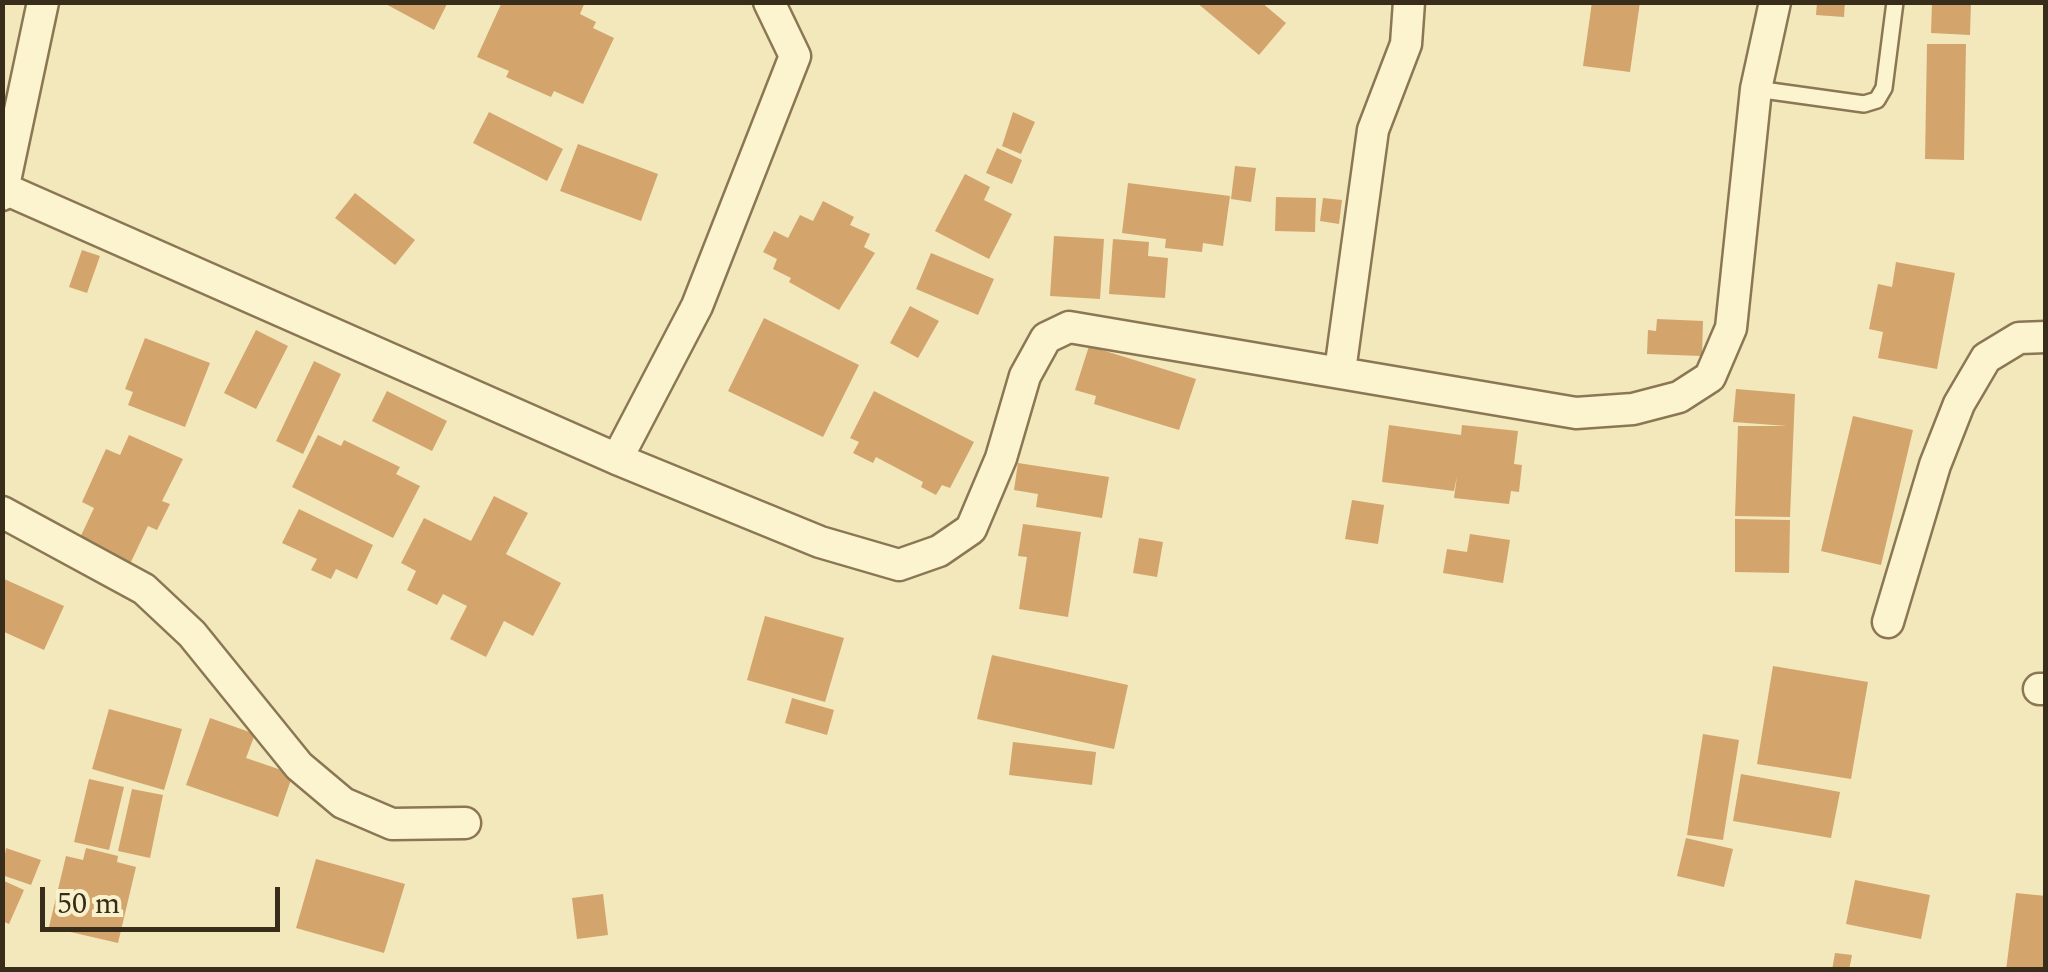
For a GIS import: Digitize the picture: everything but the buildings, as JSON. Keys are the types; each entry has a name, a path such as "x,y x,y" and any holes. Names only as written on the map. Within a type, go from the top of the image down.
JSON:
{"street":[{"path":"43,2 4,192 617,459 820,542 898,565 940,551 971,529 1001,458 1026,376 1046,338 1069,327 1576,413 1633,409 1679,397 1710,377 1730,328 1756,89 1775,2"},
{"path":"617,459 697,306 795,56 769,2"},
{"path":"1340,371 1373,130 1406,44 1408,2"},
{"path":"1888,622 1935,465 1959,404 1986,358 2018,338 2046,337"},
{"path":"2,512 144,589 192,634 299,766 343,803 392,824 465,823"}],"lane":[{"path":"1756,89 1864,104 1876,100 1884,88 1895,2"}]}
